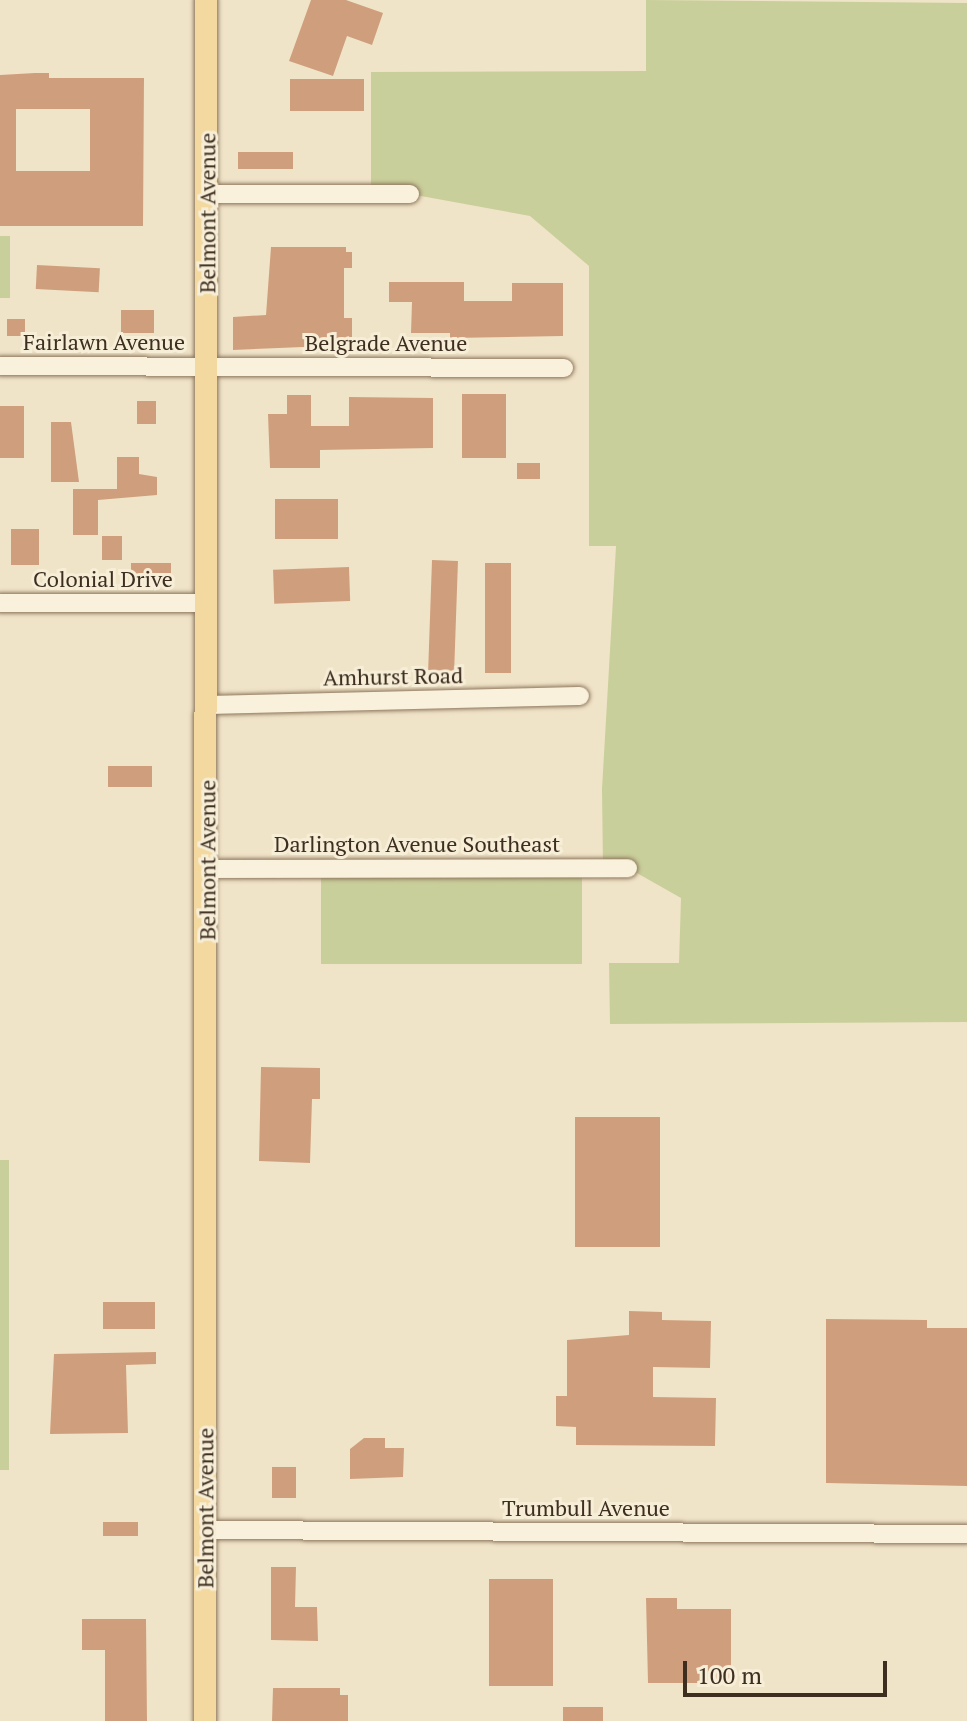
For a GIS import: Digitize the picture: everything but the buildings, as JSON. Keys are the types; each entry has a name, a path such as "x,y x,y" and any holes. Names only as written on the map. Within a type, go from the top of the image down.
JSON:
{"main road":[{"name":"Belmont Avenue","path":"205,1721 206,0"}],"street":[{"path":"207,194 410,194"},
{"name":"Fairlawn Avenue","path":"0,366 207,366"},
{"name":"Belgrade Avenue","path":"207,366 564,368"},
{"name":"Colonial Drive","path":"0,603 207,603"},
{"name":"Amhurst Road","path":"207,705 580,696"},
{"name":"Darlington Avenue Southeast","path":"207,869 628,868"},
{"name":"Trumbull Avenue","path":"205,1530 967,1534"}],"green space":[{"path":"646,0 967,3 967,1022 610,1024 609,963 679,963 681,898 628,868 603,868 602,789 616,546 589,546 589,266 530,216 410,194 371,194 371,72 646,71"},
{"path":"0,236 10,236 10,298 0,298"},
{"path":"321,867 582,867 582,964 321,964"},
{"path":"0,1160 9,1160 9,1470 0,1470"}]}
